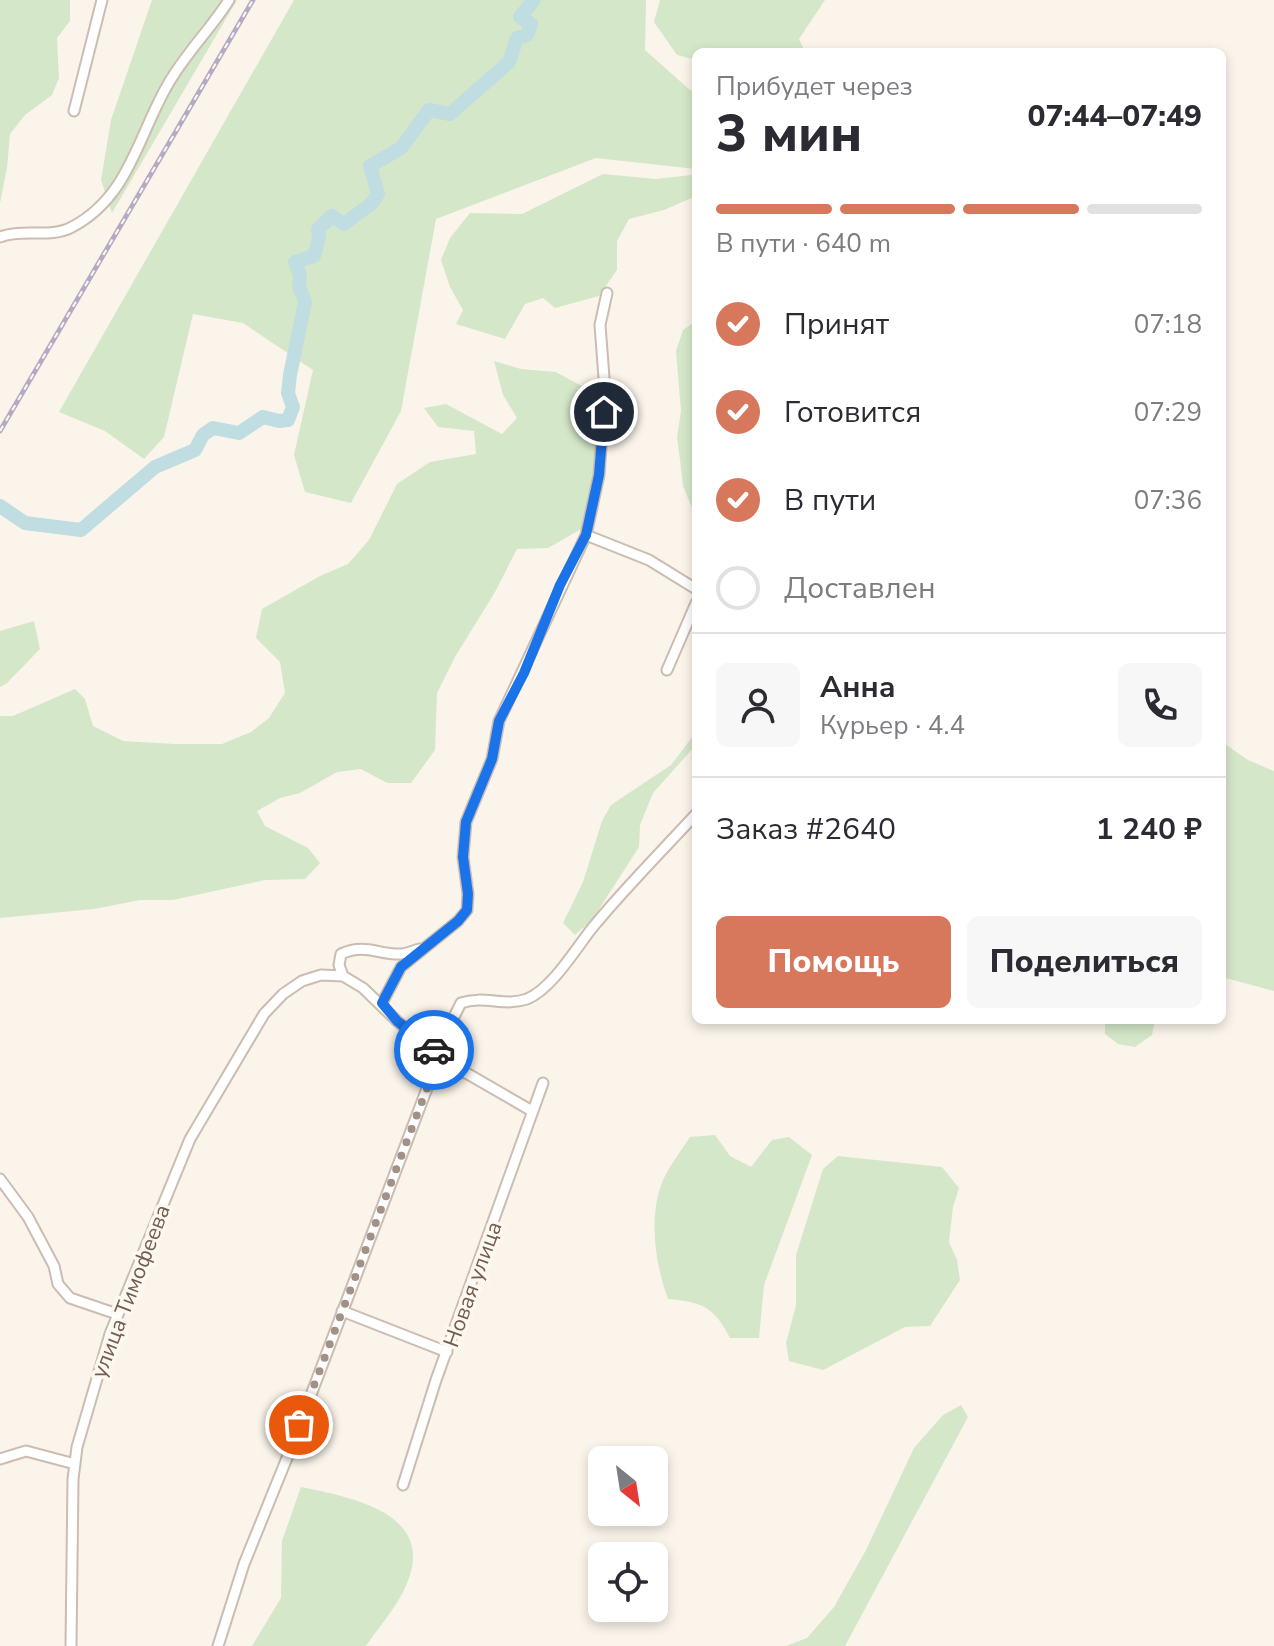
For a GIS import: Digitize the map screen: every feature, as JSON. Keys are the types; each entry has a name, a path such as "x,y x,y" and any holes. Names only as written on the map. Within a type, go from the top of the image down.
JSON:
{"street":[{"path":"74,111 102,0"},
{"path":"0,237 15,232 46,233 71,229 93,212 123,181 167,85 229,0"},
{"path":"382,1003 401,967 458,921 467,910 463,857 466,822 492,759 499,721 586,535 599,475 605,391 600,325 607,293"},
{"path":"586,535 649,560 692,587"},
{"path":"667,670 692,612"},
{"path":"218,1646 244,1564 436,1057 461,1003 476,998 504,1002 527,999 546,985 594,926 692,818"},
{"path":"423,948 400,954 382,950 350,950 341,954 339,965 343,976 382,1003 436,1057 532,1111"},
{"name":"улица Тимофеева","path":"71,1646 71,1545 77,1447 117,1314 190,1139 264,1014 283,994 310,977 343,976"},
{"name":"Новая улица","path":"403,1485 543,1083"},
{"path":"0,1179 28,1217 54,1266 58,1284 70,1298 117,1314"},
{"path":"342,1311 447,1352"},
{"path":"0,1459 26,1451 75,1464"}],"green space":[{"path":"0,0 70,0 70,21 57,38 59,78 52,95 25,115 10,134 0,203"},
{"path":"152,0 237,0 112,213 101,180 111,120"},
{"path":"294,0 646,0 645,50 692,91 692,169 596,158 436,219 401,411 351,503 305,492 294,455 313,370 243,323 193,314 164,437 144,459 105,431 59,412"},
{"path":"660,0 825,0 799,39 803,48 692,48 692,59 677,55 654,22"},
{"path":"603,174 656,179 692,175 692,198 664,210 629,219 617,241 617,270 599,296 555,308 543,298 525,304 505,339 456,324 463,310 450,287 441,260 450,238 470,213 522,214"},
{"path":"692,324 692,508 683,486 677,437 681,411 676,351 683,330"},
{"path":"494,361 521,369 556,372 591,391 598,433 600,490 583,528 548,548 517,549 437,693 435,750 411,783 387,783 361,769 337,772 300,793 280,798 257,811 265,826 308,848 320,863 305,879 265,880 173,900 140,900 94,909 0,918 0,716 13,716 75,689 85,699 93,726 123,741 222,744 251,732 269,718 285,693 280,662 256,638 262,609 348,564 369,540 397,484 430,462 476,454 474,431 438,427 424,408 446,404 502,434 517,418 503,395"},
{"path":"34,621 40,649 0,687 0,631"},
{"path":"692,737 692,749 653,793 640,825 639,847 592,920 575,935 563,923 583,882 602,821 611,805 671,765"},
{"path":"1226,745 1248,760 1274,771 1274,991 1226,978"},
{"path":"1105,1024 1154,1024 1152,1035 1135,1047 1118,1044 1105,1034"},
{"path":"715,1135 730,1156 751,1167 772,1140 789,1137 812,1155 764,1285 759,1338 730,1338 712,1312 698,1304 668,1299 660,1271 655,1224 658,1194 663,1180 690,1137"},
{"path":"838,1156 942,1167 959,1188 953,1207 949,1242 957,1260 960,1280 930,1326 905,1327 823,1370 789,1361 786,1343 796,1305 796,1255 823,1169"},
{"path":"961,1405 968,1417 845,1646 786,1646 807,1638 834,1607 866,1550 914,1448 943,1415"},
{"path":"301,1487 346,1497 387,1514 402,1527 411,1544 412,1564 404,1590 366,1646 252,1646 281,1598 282,1541"}],"waterway":[{"path":"0,506 25,523 81,530 155,467 195,450 203,435 213,428 239,433 263,417 288,420 293,407 288,393 290,375 305,302 295,262 314,256 318,229 332,216 344,224 371,204 378,194 370,166 401,148 429,110 450,114 509,62 517,38 527,35 531,24 520,17 534,0"}],"railway":[{"path":"0,431 253,0"}],"way so far":[{"path":"299,1425 437,1062 434,1050"}],"route":[{"path":"434,1050 397,1021 382,1003 401,967 458,921 467,910 463,857 466,822 492,759 499,721 586,535 599,475 604,412"}]}
